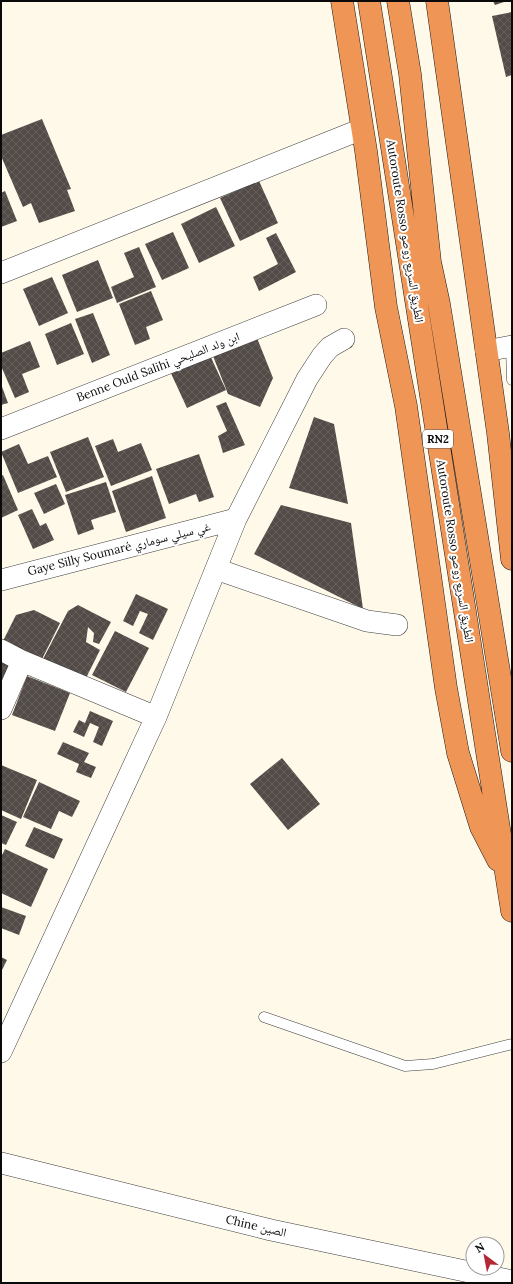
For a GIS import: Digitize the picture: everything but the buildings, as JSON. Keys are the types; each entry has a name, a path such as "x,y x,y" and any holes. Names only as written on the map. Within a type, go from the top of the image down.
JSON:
{"highway":[{"path":"342,1 362,129 386,307 406,406 446,688 458,754 481,827 506,877"},
{"name":"Autoroute Rosso الطريق السريع روصو","path":"369,1 512,911"},
{"name":"Autoroute Rosso الطريق السريع روصو","path":"398,1 410,74 430,262 439,304 512,750"},
{"path":"437,1 498,433 512,559"}],"street":[{"path":"1,273 362,129"},
{"name":"Benne Ould Salihi ابن ولد الصليحي","path":"1,428 316,305"},
{"path":"1,1052 156,717 236,519 311,373 330,347 344,339"},
{"path":"486,351 512,346"},
{"name":"Gaye Silly Soumaré غي سيلي سوماري","path":"1,580 236,519"},
{"path":"216,569 367,621 397,625"},
{"path":"1,650 22,661 156,717"},
{"path":"1,708 22,661"},
{"name":"Chine الصين","path":"1,1163 270,1230 512,1281"}],"lane":[{"path":"512,346 512,380"},
{"path":"264,1016 405,1066 433,1064 512,1044"}]}
